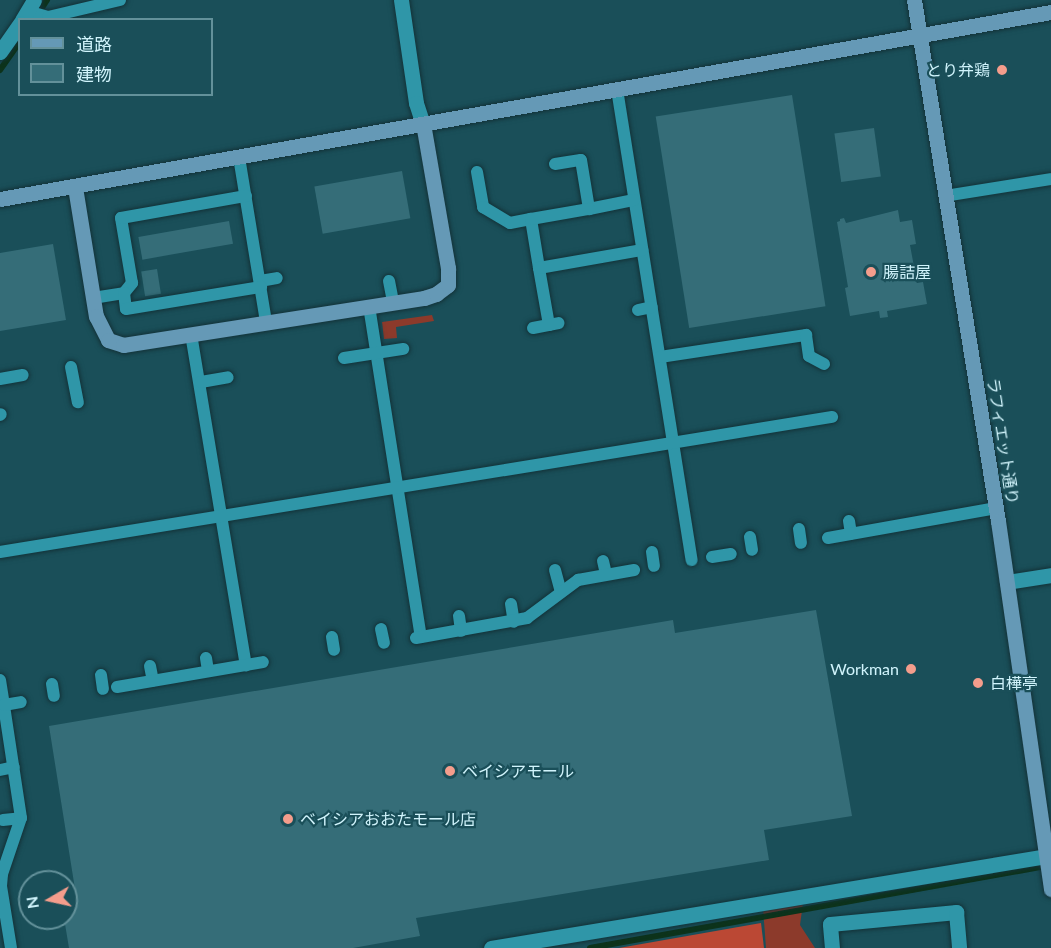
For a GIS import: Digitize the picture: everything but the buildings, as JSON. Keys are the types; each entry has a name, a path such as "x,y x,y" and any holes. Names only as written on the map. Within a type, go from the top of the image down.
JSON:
{"street":[{"path":"75,187 96,316 108,340 123,345 430,296 447,285 448,268 423,124 416,103 401,0"},
{"name":"ラフィエット通り","path":"914,0 996,508 1049,855 1051,889"},
{"path":"0,199 1051,12"},
{"path":"0,52 18,25"},
{"path":"1007,582 1051,575"},
{"path":"491,948 1049,855"},
{"path":"832,948 830,924 956,912 959,948"}],"lane":[{"path":"26,13 48,16 120,0"},
{"path":"616,88 692,560"},
{"path":"239,158 266,322"},
{"path":"555,164 581,160 589,209"},
{"path":"477,172 483,207 510,223 634,201"},
{"path":"945,196 1051,179"},
{"path":"93,298 124,292 132,283 121,218 246,196"},
{"path":"248,212 262,210"},
{"path":"531,219 539,268 554,324 533,328"},
{"path":"539,268 642,250"},
{"path":"124,292 126,309 260,284 277,278"},
{"path":"389,281 393,302"},
{"path":"369,306 398,486 419,638 527,618 578,580 634,570"},
{"path":"638,310 652,307"},
{"path":"191,334 201,382 246,665"},
{"path":"660,357 806,334 809,356 824,364"},
{"path":"344,358 403,348"},
{"path":"71,368 78,402"},
{"path":"0,379 23,375"},
{"path":"201,382 228,377"},
{"path":"0,552 832,417"},
{"path":"828,538 996,508"},
{"path":"849,521 851,534"},
{"path":"799,529 801,543"},
{"path":"652,552 654,566"},
{"path":"712,557 731,554"},
{"path":"603,561 606,574"},
{"path":"555,570 561,592"},
{"path":"510,604 514,622"},
{"path":"459,616 461,631"},
{"path":"381,629 384,643"},
{"path":"206,657 208,671"},
{"path":"117,687 263,662"},
{"path":"150,666 153,681"},
{"path":"101,675 103,689"},
{"path":"0,680 21,818 1,874 3,923 11,948"},
{"path":"2,705 21,702"},
{"path":"0,770 14,767"},
{"path":"3,820 21,818"}],"shaded area":[{"path":"432,315 434,321 396,327 397,338 384,339 382,322"},
{"path":"803,903 800,925 815,948 766,948 763,908"},
{"path":"761,923 764,948 619,948"}],"waterway":[{"path":"35,18 47,0"},
{"path":"0,70 18,44"},
{"path":"590,948 1047,866"}],"place":[{"name":"とり弁鶏","path":"1002,70"},
{"name":"腸詰屋","path":"871,272"},
{"name":"Workman","path":"911,669"},
{"name":"白樺亭","path":"978,683"},
{"name":"ベイシアモール","path":"450,771"},
{"name":"ベイシアおおたモール店","path":"288,819"}]}
